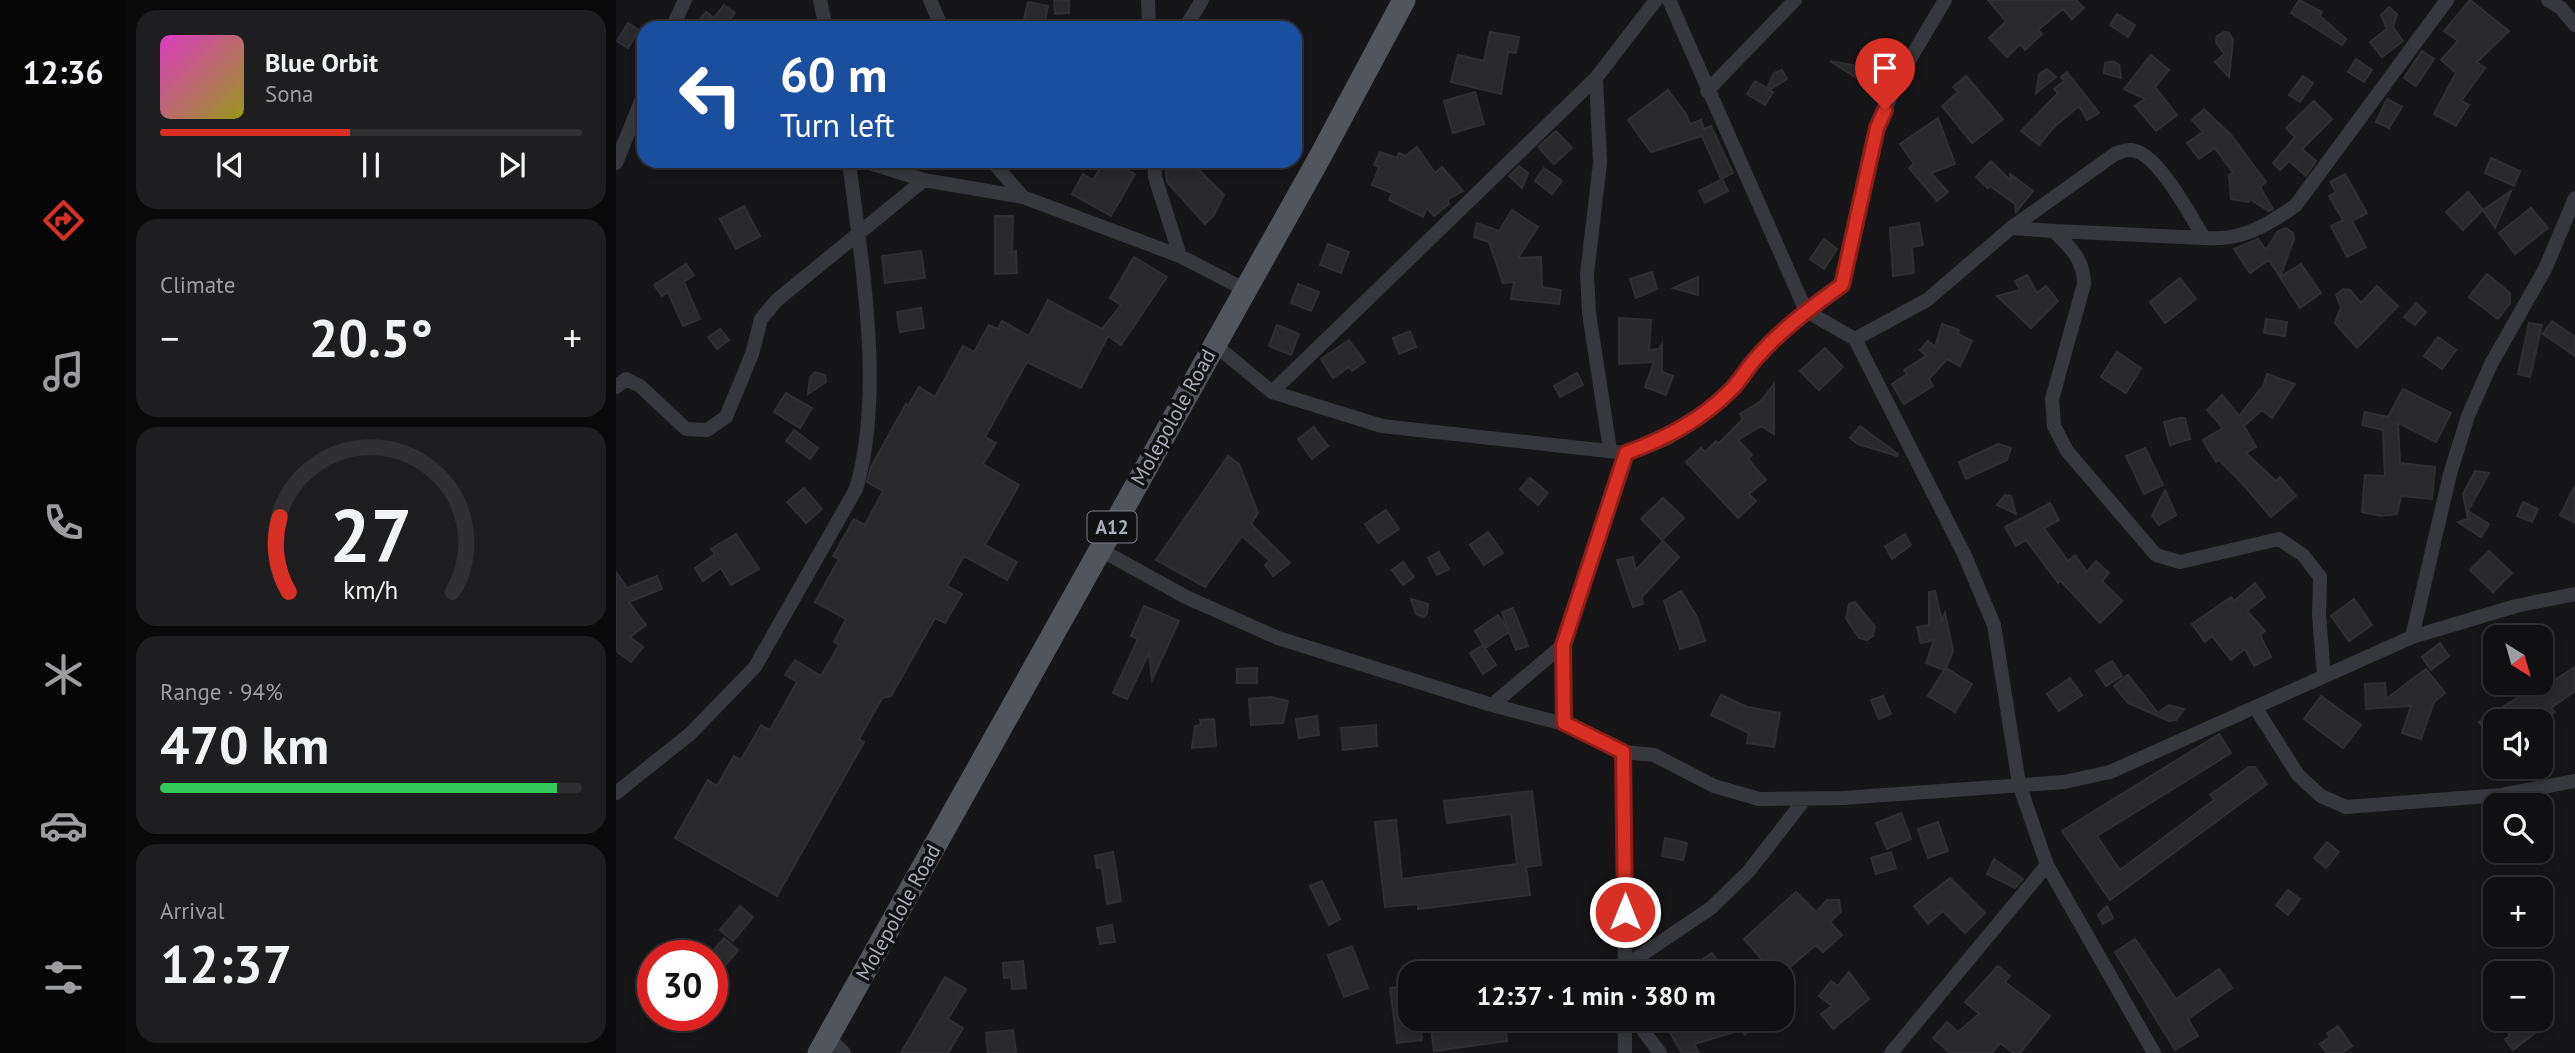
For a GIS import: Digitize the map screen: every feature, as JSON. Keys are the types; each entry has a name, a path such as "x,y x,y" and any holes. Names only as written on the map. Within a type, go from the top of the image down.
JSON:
{"main road":[{"name":"Molepolole Road","path":"830,1048 1099,549 1321,155 1404,0"}],"street":[{"path":"676,21 685,0"},
{"path":"820,0 824,21"},
{"path":"930,0 939,21"},
{"path":"1148,0 1149,21"},
{"path":"1189,21 1202,0"},
{"path":"1272,392 1595,78 1656,0"},
{"path":"1669,0 1806,311 1855,339 1964,554 1994,625 2019,784 2047,865 2154,1053"},
{"path":"1707,91 1795,0"},
{"path":"1214,344 1272,392 1382,426 1626,453 1664,440 1702,416 1733,388 1760,354 1806,311 1842,285 1877,128 1901,74 1945,0"},
{"path":"2011,228 2228,240 2268,225 2296,205 2447,0"},
{"path":"2548,0 2561,8 2575,25"},
{"path":"1595,78 1600,163 1587,274 1589,313 1610,450"},
{"path":"617,153 637,109"},
{"path":"1855,339 1927,300 2011,228 2115,154 2131,150 2145,155 2167,180 2204,238"},
{"path":"616,793 690,734 755,667 856,489 865,458 870,372 850,168"},
{"path":"885,168 924,180 1023,197 1180,256 1244,289"},
{"path":"998,168 1023,197"},
{"path":"1154,168 1180,256"},
{"path":"616,387 626,379 640,386 686,429 706,430 726,417 752,354 761,318 809,272 858,237 924,180"},
{"path":"2413,637 2450,474 2468,416 2491,364 2545,269 2575,198"},
{"path":"2054,231 2075,252 2084,268 2084,284 2052,398 2054,426 2067,451 2156,555 2180,562 2279,539 2303,555 2320,577 2319,615 2324,676"},
{"path":"1564,723 1563,645 1626,453"},
{"path":"1099,549 1186,597 1278,638 1492,705 1564,723 1623,752 1654,755 1714,786 1759,799 1805,799 2064,782 2110,772 2413,637 2516,606 2575,594"},
{"path":"1492,705 1563,645"},
{"path":"2255,707 2298,775 2321,796 2346,807 2501,795 2575,781"},
{"path":"1623,752 1625,961"},
{"path":"1636,961 1712,908 1748,872 1805,799"},
{"path":"1891,1053 2047,865"},
{"path":"1625,1031 1625,1053"},
{"path":"1644,1031 1660,1053"}],"building":[{"path":"1069,0 1069,13 1055,14 1054,1"},
{"path":"1988,0 2076,0 2084,8 2072,19 2063,9 2038,30 2042,34 2025,50 2020,44 2007,57 1989,38 2006,21"},
{"path":"2299,0 2322,12 2320,16 2346,39 2342,45 2291,13"},
{"path":"2470,0 2509,31 2477,62 2485,68 2461,101 2469,105 2456,126 2434,114 2456,73 2441,60 2458,41 2444,31"},
{"path":"1028,2 1048,6 1045,21 1024,21"},
{"path":"724,5 735,13 729,21 699,21 706,12 714,18"},
{"path":"2389,7 2397,14 2393,27 2403,41 2382,57 2370,42 2387,29 2381,15"},
{"path":"2117,14 2135,25 2128,37 2110,25"},
{"path":"628,23 637,29 628,48 617,41"},
{"path":"1490,32 1519,37 1516,53 1508,52 1501,94 1451,82 1458,55 1484,61"},
{"path":"2224,32 2229,33 2233,40 2229,77 2215,62 2224,54 2216,42 2217,36"},
{"path":"2422,51 2434,59 2416,86 2404,78"},
{"path":"2151,55 2169,70 2155,87 2177,115 2156,131 2135,106 2145,99 2124,89"},
{"path":"2356,59 2372,70 2364,82 2348,72"},
{"path":"1830,61 1869,68 1866,81 1858,79"},
{"path":"2113,61 2119,65 2121,78 2104,73 2105,63"},
{"path":"2047,69 2056,77 2036,93 2039,74"},
{"path":"1782,70 1787,79 1769,90 1773,92 1765,105 1747,94 1755,81 1767,88 1774,73"},
{"path":"2067,72 2099,113 2087,120 2079,106 2054,127 2039,145 2021,131 2058,93 2054,89 2064,81 2061,77"},
{"path":"1966,76 2003,119 1972,143 1942,106 1958,92 1953,87"},
{"path":"2303,76 2313,83 2300,102 2289,95"},
{"path":"1668,90 1690,124 1701,120 1704,129 1711,126 1733,173 1721,179 1702,136 1651,152 1628,120"},
{"path":"1475,92 1484,124 1453,133 1444,101"},
{"path":"2387,99 2402,107 2389,128 2376,122"},
{"path":"2314,101 2332,119 2302,149 2316,161 2306,176 2289,161 2280,170 2273,163 2295,137 2286,128"},
{"path":"2204,109 2231,135 2266,182 2260,187 2273,209 2269,211 2251,200 2248,202 2231,199 2229,175 2233,173 2215,148 2199,159 2187,143 2203,132 2192,120"},
{"path":"1938,118 1955,164 1931,173 1948,192 1937,201 1909,168 1914,164 1900,144"},
{"path":"1556,131 1572,148 1554,164 1538,147"},
{"path":"1417,147 1435,173 1442,167 1463,191 1448,199 1449,204 1434,216 1427,208 1423,217 1389,200 1392,193 1372,185 1379,167 1374,165 1380,152 1397,158 1399,153 1405,156"},
{"path":"2491,158 2520,171 2514,186 2485,173"},
{"path":"1991,161 2011,181 2010,174 2033,191 2016,212 2015,204 1990,186 1988,188 1976,177"},
{"path":"1519,166 1528,173 1522,188 1509,176"},
{"path":"1100,168 1124,168 1135,174 1111,216 1072,194 1083,174 1093,180"},
{"path":"1166,168 1197,168 1224,195 1214,215 1205,224 1167,182"},
{"path":"1544,168 1562,181 1552,194 1535,181"},
{"path":"2345,174 2367,213 2352,221 2366,247 2347,257 2331,226 2343,220 2329,196 2336,192 2330,182"},
{"path":"1722,179 1728,191 1705,203 1699,191"},
{"path":"2511,191 2495,228 2483,210"},
{"path":"2468,192 2483,210 2463,230 2446,212"},
{"path":"744,206 760,236 736,249 720,219"},
{"path":"2531,208 2548,228 2515,254 2499,233"},
{"path":"1512,210 1538,227 1518,258 1541,257 1542,287 1561,290 1559,304 1511,299 1514,282 1503,283 1489,242 1474,237 1477,223 1499,231"},
{"path":"995,216 1013,216 1012,252 1016,251 1017,273 995,274"},
{"path":"1919,223 1923,245 1912,247 1914,273 1893,276 1890,228"},
{"path":"2286,228 2293,233 2294,239 2280,277 2269,260 2250,273 2234,249 2258,239 2266,250 2278,231"},
{"path":"1824,239 1837,249 1824,269 1810,259"},
{"path":"1328,244 1349,252 1341,273 1320,265"},
{"path":"921,251 925,278 885,283 882,256"},
{"path":"1134,257 1167,277 1121,345 1108,336 1081,388 1027,362 985,437 996,443 983,464 1019,485 985,545 1017,562 1007,580 964,556 947,586 962,594 945,623 935,618 891,696 882,698 859,739 864,742 777,896 675,838 708,780 717,786 734,756 741,760 761,725 770,730 797,682 785,675 795,660 821,676 839,645 834,642 846,619 815,602 839,559 833,556 854,519 865,525 883,491 867,482 871,467 906,404 908,406 919,387 935,397 963,346 974,352 989,325 998,329 1002,321 1029,336 1048,300 1102,329 1121,305 1110,298"},
{"path":"686,264 694,275 684,282 700,319 683,326 668,292 662,296 654,285"},
{"path":"2301,264 2321,293 2300,308 2280,277"},
{"path":"1652,272 1657,289 1636,298 1630,279"},
{"path":"2487,274 2510,293 2510,303 2498,319 2469,297"},
{"path":"2027,275 2037,293 2046,286 2058,301 2031,328 1997,296 2020,290 2015,281"},
{"path":"1698,277 1698,295 1673,288"},
{"path":"2180,278 2196,299 2165,323 2150,302"},
{"path":"1298,284 1319,292 1311,311 1291,303"},
{"path":"2377,286 2398,306 2357,348 2335,323 2341,307 2336,295 2343,289 2350,290 2361,303"},
{"path":"2416,303 2426,312 2415,325 2404,317"},
{"path":"921,308 924,328 900,332 897,312"},
{"path":"1619,318 1651,320 1649,350 1659,349 1662,344 1662,372 1673,376 1666,395 1645,387 1654,362 1619,364"},
{"path":"2266,319 2287,322 2285,336 2264,333"},
{"path":"2552,321 2575,337 2575,356 2543,334"},
{"path":"2529,323 2542,325 2530,377 2518,374"},
{"path":"1942,324 1959,330 1958,334 1972,341 1960,366 1947,359 1929,379 1933,386 1904,404 1892,384 1907,374 1904,370 1926,356 1920,350 1928,341 1935,347"},
{"path":"1277,325 1299,334 1291,355 1269,346"},
{"path":"720,329 729,340 717,349 708,337"},
{"path":"1410,331 1416,347 1399,354 1393,338"},
{"path":"2438,337 2456,350 2442,369 2424,356"},
{"path":"1349,340 1365,362 1352,371 1349,367 1333,378 1321,359"},
{"path":"1825,348 1843,367 1819,390 1800,371"},
{"path":"2117,352 2141,368 2126,393 2101,377"},
{"path":"815,372 825,375 826,382 808,394 810,378"},
{"path":"1577,373 1583,385 1560,397 1554,386"},
{"path":"2267,374 2295,384 2272,418 2262,410 2244,426 2256,447 2246,453 2276,481 2280,477 2296,496 2271,517 2219,460 2216,462 2203,440 2223,428 2207,410 2222,395 2239,416 2263,386"},
{"path":"1774,384 1774,434 1761,426 1738,440 1752,455 1748,459 1766,480 1749,494 1756,501 1738,518 1686,462 1701,448 1705,452 1716,441 1718,444 1743,419 1740,414 1761,401"},
{"path":"2403,389 2451,413 2436,442 2398,423 2400,463 2435,467 2432,499 2401,496 2397,514 2381,516 2362,512 2365,475 2385,476 2383,430 2362,425 2365,412 2388,417"},
{"path":"786,393 812,408 800,428 774,412"},
{"path":"2185,418 2190,439 2170,445 2164,422"},
{"path":"1860,426 1898,454 1897,456 1858,444 1850,438"},
{"path":"1314,427 1328,446 1312,459 1298,439"},
{"path":"794,430 818,448 810,459 786,441"},
{"path":"1998,444 2011,448 2007,460 1966,479 1959,462"},
{"path":"2145,448 2163,485 2144,494 2126,456"},
{"path":"1228,456 1239,464 1258,513 1251,524 1290,563 1273,576 1265,565 1270,561 1242,536 1205,587 1156,560"},
{"path":"2475,471 2489,473 2468,511 2489,524 2481,537 2458,522 2468,519 2463,494"},
{"path":"1530,478 1548,493 1538,505 1520,489"},
{"path":"2575,486 2575,523 2560,515"},
{"path":"804,488 822,509 806,523 787,502"},
{"path":"2165,490 2176,515 2159,525 2152,516"},
{"path":"2005,495 2011,496 2016,514 1997,505"},
{"path":"1663,498 1684,518 1662,540 1641,519"},
{"path":"2523,502 2538,509 2532,522 2517,516"},
{"path":"2050,503 2059,520 2044,528 2068,561 2075,555 2087,572 2096,561 2109,573 2102,581 2122,601 2100,623 2061,581 2058,583 2026,540 2016,546 2005,527"},
{"path":"1386,510 1399,529 1378,543 1365,524"},
{"path":"1488,532 1503,553 1484,565 1470,545"},
{"path":"736,534 759,569 731,585 721,568 703,581 695,568 715,554 711,549"},
{"path":"1905,534 1911,545 1892,559 1885,546"},
{"path":"1663,541 1679,557 1642,597 1643,604 1633,607 1617,560 1633,557 1636,570"},
{"path":"2489,551 2512,573 2493,592 2470,570"},
{"path":"1439,552 1449,569 1437,575 1428,558"},
{"path":"1403,562 1414,577 1403,585 1392,570"},
{"path":"616,572 627,588 657,576 662,589 629,602 646,625 630,637 643,647 631,662 616,651"},
{"path":"2255,583 2265,597 2247,611 2265,631 2260,635 2271,657 2254,666 2245,649 2231,660 2212,636 2205,642 2192,624 2231,597 2234,601"},
{"path":"1681,591 1697,617 1705,641 1680,649 1664,601"},
{"path":"1935,591 1942,621 1945,613 1953,651 1946,668 1972,684 1955,712 1928,696 1944,670 1926,663 1934,640 1921,643 1917,627 1929,625 1929,592"},
{"path":"1411,599 1428,604 1427,614 1423,617 1416,614"},
{"path":"2354,599 2372,625 2349,641 2331,616"},
{"path":"1855,602 1875,627 1873,636 1867,640 1859,638 1846,618 1849,604"},
{"path":"1144,606 1179,621 1152,680 1149,653 1127,699 1113,693 1138,639 1131,636"},
{"path":"1513,608 1528,646 1516,650 1509,632 1485,648 1475,631 1498,615 1509,631 1502,612"},
{"path":"2440,643 2449,656 2431,670 2422,657"},
{"path":"1483,645 1496,665 1483,674 1470,653"},
{"path":"2112,661 2122,676 2106,686 2096,671"},
{"path":"2575,667 2575,691 2552,709 2500,709 2522,695 2553,695 2553,681"},
{"path":"1257,668 1257,683 1237,683 1237,669"},
{"path":"2426,669 2445,693 2434,702 2421,739 2402,733 2411,706 2366,709 2365,684 2385,683 2386,699"},
{"path":"2128,675 2158,713 2169,705 2184,709 2176,720 2169,721 2128,703 2114,686"},
{"path":"2070,678 2082,695 2059,711 2047,694"},
{"path":"1721,695 1747,707 1780,713 1774,747 1747,743 1749,733 1711,715"},
{"path":"1883,696 1891,714 1879,719 1871,700"},
{"path":"2321,696 2361,725 2343,748 2304,719"},
{"path":"1271,697 1288,701 1283,723 1251,725 1249,699"},
{"path":"1317,716 1319,735 1299,738 1296,719"},
{"path":"1214,719 1216,746 1192,748 1195,726 1201,725 1200,720"},
{"path":"1376,725 1377,746 1343,750 1341,728"},
{"path":"2219,734 2231,753 2097,836 2120,870 2214,800 2210,795 2249,767 2255,767 2267,784 2110,900 2062,831"},
{"path":"1532,791 1541,865 1526,867 1530,895 1418,909 1418,904 1385,907 1375,822 1396,820 1402,879 1517,864 1511,814 1447,823 1444,801"},
{"path":"1901,813 1911,839 1887,849 1876,823"},
{"path":"1938,822 1948,851 1928,858 1918,829"},
{"path":"1665,838 1687,843 1683,860 1662,856"},
{"path":"2327,842 2339,852 2326,868 2314,858"},
{"path":"1113,852 1121,901 1107,904 1102,868 1097,868 1095,856"},
{"path":"1891,852 1896,868 1876,874 1871,858"},
{"path":"1994,859 2023,879 2015,888 1987,874"},
{"path":"1950,878 1985,913 1965,933 1943,911 1928,924 1914,906"},
{"path":"1322,881 1340,919 1329,925 1310,886"},
{"path":"2288,890 2300,899 2288,915 2276,905"},
{"path":"1796,892 1816,912 1827,900 1839,900 1841,912 1830,922 1842,935 1823,952 1816,945 1794,964 1794,961 1763,961 1744,939"},
{"path":"740,906 753,917 733,941 720,930"},
{"path":"2107,906 2113,918 2103,924 2098,915"},
{"path":"1112,925 1115,942 1100,944 1097,928"},
{"path":"2135,939 2176,999 2219,969 2232,988 2188,1019 2198,1036 2175,1050 2115,952"},
{"path":"728,941 738,950 728,962"},
{"path":"1352,946 1368,988 1344,997 1328,955"},
{"path":"1712,953 1718,961 1700,961"},
{"path":"1023,961 1026,988 1012,989 1011,977 1004,978 1003,963"},
{"path":"1998,966 2010,976 2005,982 2050,1016 2020,1053 2014,1053 2000,1043 1992,1053 1950,1053 1933,1038 1947,1022 1958,1032 1979,1014 1965,1002"},
{"path":"1849,972 1869,999 1833,1029 1821,1014 1832,1006 1819,996 1831,981 1838,986"},
{"path":"945,977 966,989 948,1019 963,1028 948,1053 901,1053"},
{"path":"1398,987 1398,1031 1421,1031 1422,1040 1397,1043 1390,988"},
{"path":"2338,1026 2352,1046 2342,1053 2327,1053 2320,1044 2330,1037 2327,1033"},
{"path":"1013,1030 1016,1052 988,1053 986,1033"},
{"path":"1431,1031 1506,1031 1507,1041 1434,1051"},
{"path":"1669,1031 1739,1031 1694,1044 1699,1053 1682,1053"},
{"path":"2506,1031 2538,1031 2513,1050 2505,1039 2510,1036"}],"route":[{"path":"1625,912 1623,752 1564,723 1563,645 1587,566 1626,453 1664,440 1702,416 1733,388 1760,354 1806,311 1842,285 1877,128 1885,110"}]}
